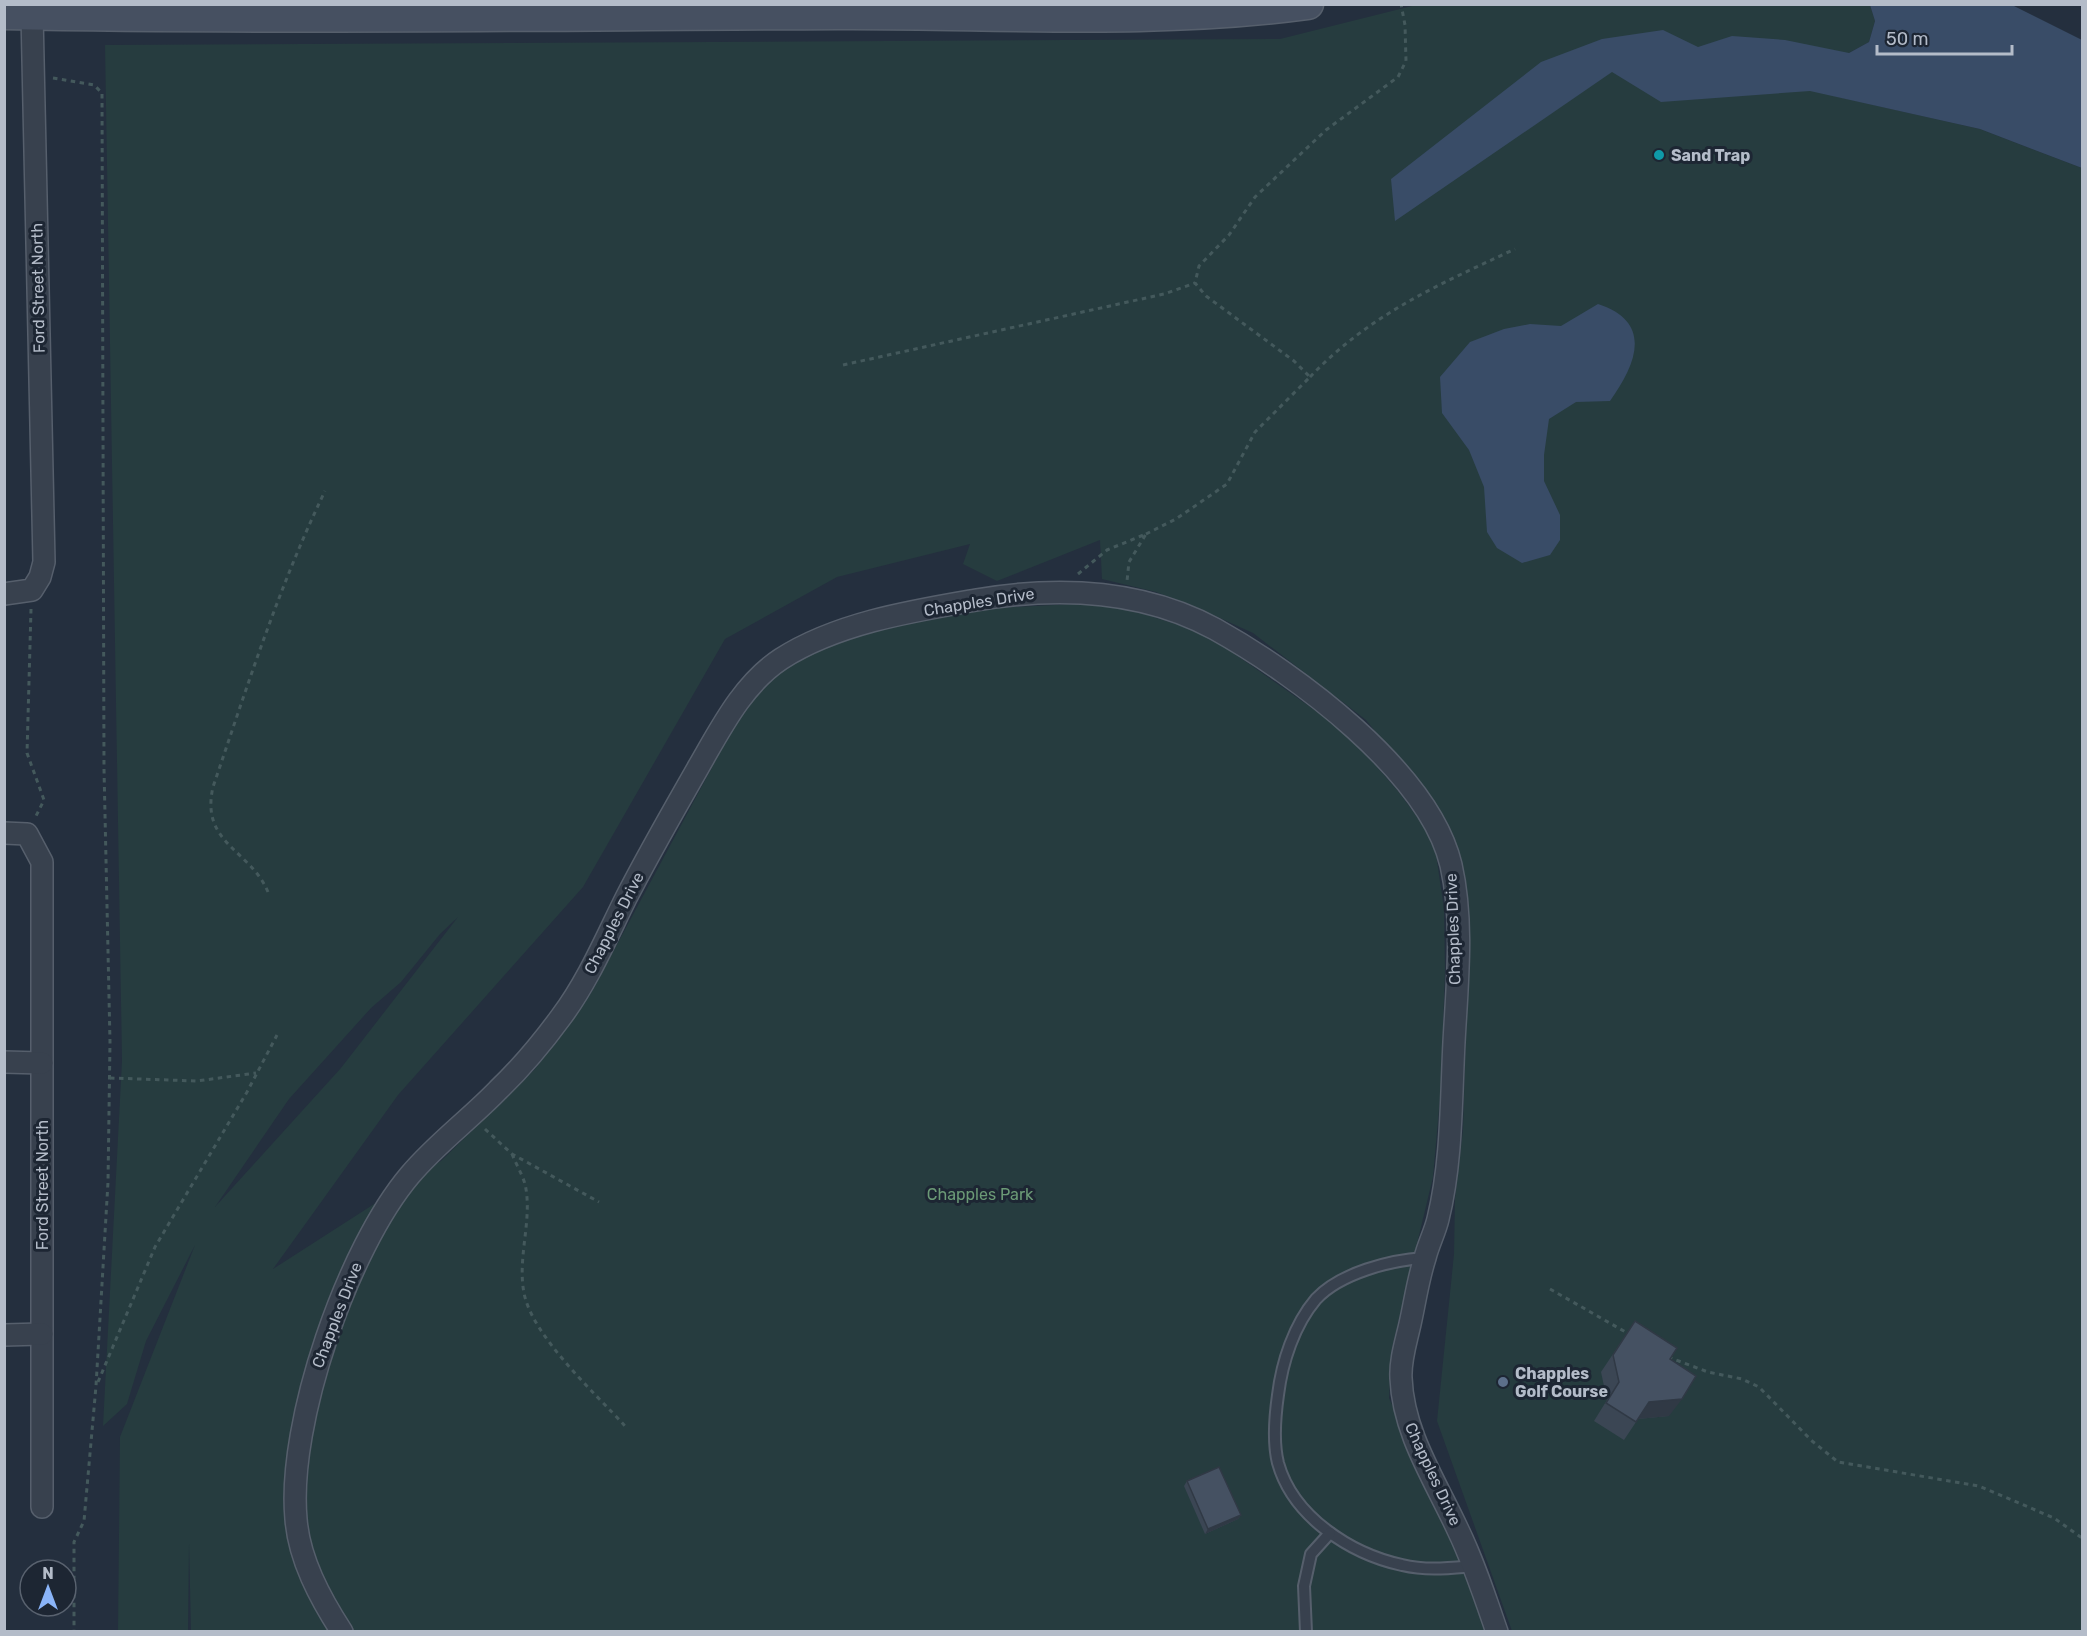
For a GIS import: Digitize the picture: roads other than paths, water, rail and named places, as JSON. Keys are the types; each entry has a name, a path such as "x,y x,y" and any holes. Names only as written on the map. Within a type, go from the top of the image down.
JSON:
{"street":[{"path":"19,14 855,9 1197,14 1308,4"},
{"name":"Ford Street North","path":"4,594 32,590 40,577 44,562 34,77 19,14"},
{"name":"Chapples Drive","path":"342,1632 329,1612 301,1549 295,1516 301,1441 316,1371 356,1264 378,1219 408,1178 510,1078 561,1016 586,976 650,852 719,732 748,689 772,665 832,635 891,617 1012,594 1066,592 1125,598 1162,606 1209,627 1270,663 1317,698 1364,738 1411,790 1438,830 1449,856 1455,888 1456,998 1448,1155 1438,1219 1424,1258 1400,1367 1403,1401 1409,1428 1475,1566 1497,1632"},
{"name":"Ford Street North","path":"4,833 27,834 42,862 42,1507"},
{"path":"4,1062 42,1063"},
{"path":"4,1335 42,1334"}],"lane":[{"path":"1424,1258 1398,1260 1372,1267 1341,1282 1317,1298 1304,1318 1286,1358 1277,1401 1278,1464 1295,1498 1330,1533 1367,1553 1402,1565 1438,1569 1475,1566"},
{"path":"1306,1632 1304,1586 1311,1554 1330,1533"}],"water":[{"path":"1870,5 2012,5 2082,40 2082,168 1980,129 1810,91 1661,102 1612,72 1395,221 1391,179 1541,62 1602,39 1663,30 1698,47 1732,36 1785,40 1849,53 1869,42 1875,21"},
{"path":"1598,304 1616,312 1627,322 1633,333 1635,346 1632,359 1627,373 1610,401 1576,402 1549,419 1544,455 1544,481 1560,515 1560,540 1550,555 1522,563 1497,548 1487,532 1484,487 1469,450 1442,413 1440,377 1470,342 1504,329 1530,324 1561,326"}],"place":[{"name":"Sand Trap","path":"1659,155"},
{"name":"Chapples Golf Course","path":"1503,1382"}],"park label":[{"name":"Chapples Park","path":"980,1194"}]}
